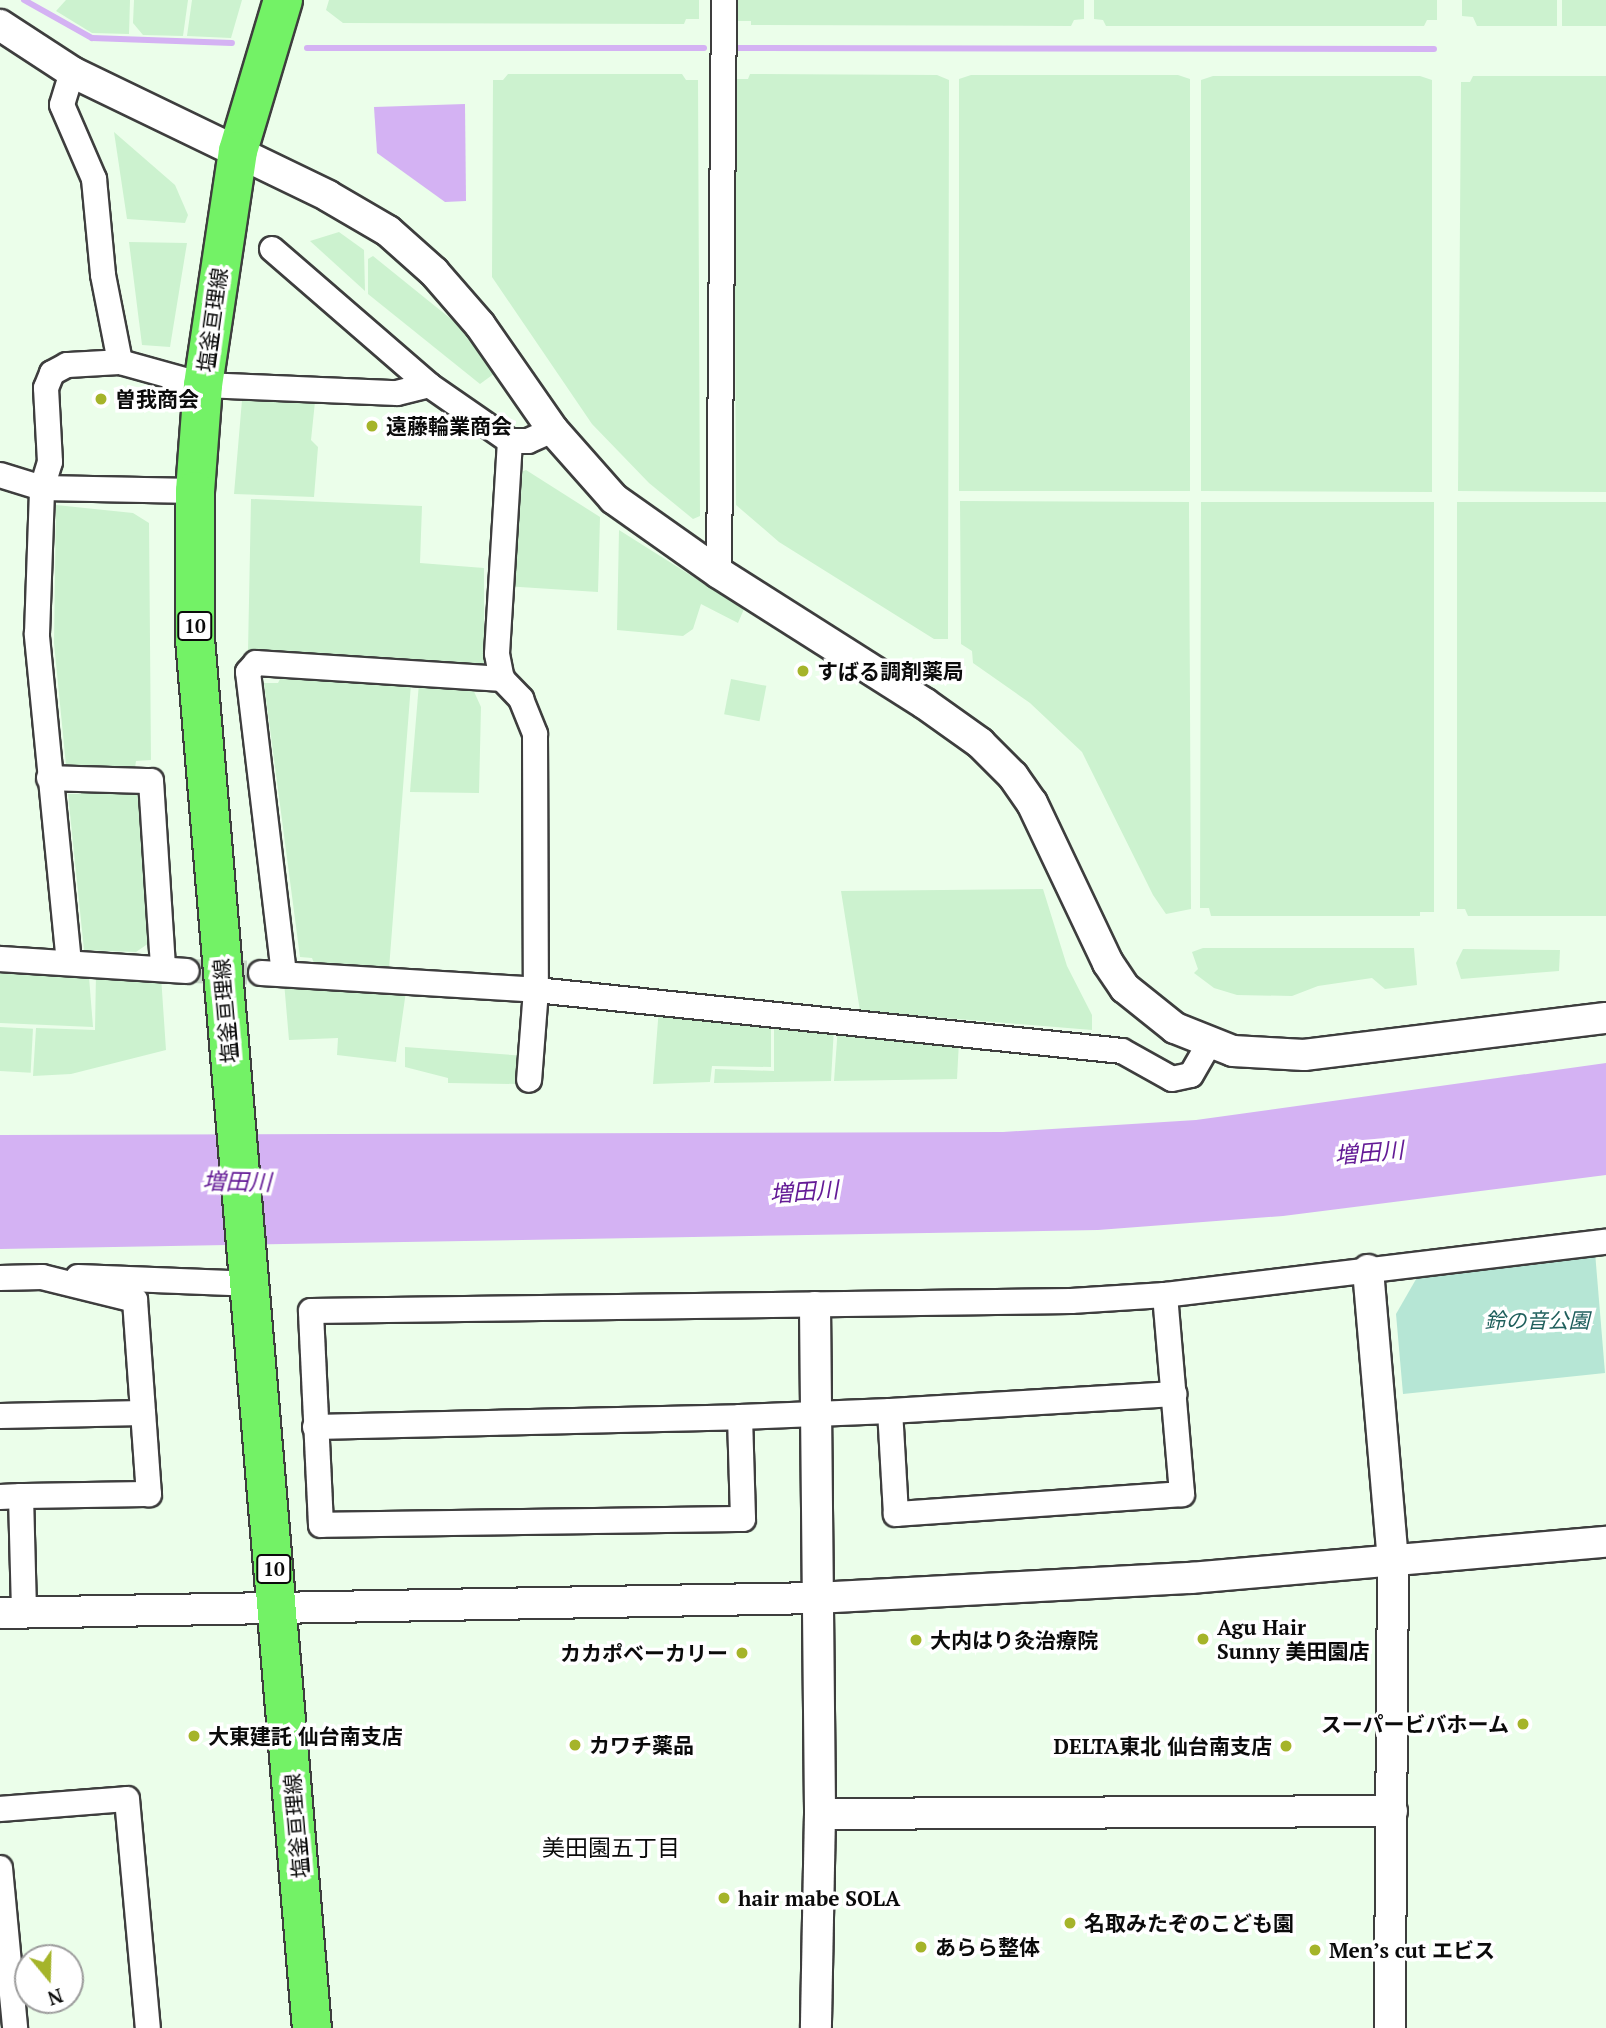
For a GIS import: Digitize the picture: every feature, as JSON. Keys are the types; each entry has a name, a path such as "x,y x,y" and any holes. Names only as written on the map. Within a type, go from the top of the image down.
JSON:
{"main road":[{"name":"塩釜亘理線","path":"283,0 237,151 203,386 195,491 195,639 312,2028"}],"street":[{"path":"719,573 724,0"},
{"path":"0,25 72,72 237,151 388,231 434,271 480,325 553,430 614,499 719,573 924,703 980,743 1032,803 1094,939 1125,988 1175,1028 1209,1044 1263,1056 1304,1055 1606,1018"},
{"path":"72,72 62,105 94,179 103,275 120,362"},
{"path":"272,249 429,384 510,441 528,441 553,430"},
{"path":"69,963 37,634 42,488 50,462 46,388 52,373 67,365 120,362 203,386 397,393 429,384"},
{"path":"510,441 497,607 497,654 502,679 521,699 535,734 536,990 529,1080"},
{"path":"0,475 42,488 195,491"},
{"path":"502,679 256,663 248,672 272,974 536,990 1122,1051 1172,1079 1191,1075 1209,1044"},
{"path":"0,959 175,970 151,781 49,778"},
{"path":"740,1417 743,1519 321,1525 311,1311 816,1307 1166,1295 1606,1241"},
{"path":"1368,1270 1393,1562 1390,2028"},
{"path":"42,1277 135,1300 149,1494 11,1497 12,1613 817,1598 1191,1578 1606,1542"},
{"path":"0,1278 249,1279"},
{"path":"890,1411 896,1514 1182,1494 1166,1295"},
{"path":"816,1307 820,1814 816,2028"},
{"path":"316,1427 815,1416 1174,1394"},
{"path":"0,1416 143,1413"},
{"path":"0,1809 127,1799 148,2028"},
{"path":"820,1814 1392,1811"},
{"path":"0,1868 15,2028"}],"green space":[{"path":"66,0 130,0 129,34 92,33 56,11"},
{"path":"134,0 188,0 183,36 143,35 133,23"},
{"path":"192,0 242,0 231,38 187,36"},
{"path":"329,0 699,0 699,19 686,19 684,24 343,23 326,10"},
{"path":"737,0 1084,0 1084,19 1074,20 1071,26 751,25 751,21 737,21"},
{"path":"1094,0 1437,0 1437,20 1427,20 1424,26 1106,26 1103,20 1094,19"},
{"path":"1462,0 1557,0 1557,26 1477,26 1473,17 1462,16"},
{"path":"1562,0 1606,0 1606,26 1562,26"},
{"path":"508,74 682,74 686,80 698,80 700,516 693,519 649,483 592,424 492,277 493,80 503,80"},
{"path":"750,74 937,75 949,80 948,639 934,639 779,542 736,505 734,79 748,79"},
{"path":"971,75 1178,75 1190,79 1190,491 959,491 959,79"},
{"path":"1213,76 1420,76 1432,80 1432,492 1201,491 1201,80"},
{"path":"1473,76 1606,76 1606,492 1458,491 1461,82 1470,82"},
{"path":"114,132 175,185 188,215 185,223 127,219"},
{"path":"339,232 364,250 365,291 310,241"},
{"path":"129,242 187,243 170,347 142,345"},
{"path":"373,256 456,323 495,373 480,384 368,294 368,259"},
{"path":"316,392 311,440 318,447 314,497 234,494 242,400 246,393"},
{"path":"526,470 600,517 598,592 506,586 518,473"},
{"path":"251,499 422,506 420,563 484,568 484,666 248,652"},
{"path":"960,501 1189,502 1191,909 1166,914 1153,895 1082,752 1030,703 973,663 972,651 961,644"},
{"path":"1201,502 1434,502 1434,912 1420,912 1420,916 1211,916 1209,908 1200,908"},
{"path":"1457,502 1606,502 1606,916 1468,916 1465,909 1457,909"},
{"path":"56,505 133,513 149,523 151,760 136,761 135,768 66,765 54,643"},
{"path":"619,530 744,609 738,623 701,604 693,629 683,636 617,630"},
{"path":"281,677 411,684 389,969 315,966 312,958 300,957 264,683 278,683"},
{"path":"731,679 766,686 759,721 724,714"},
{"path":"419,683 471,685 481,707 479,793 410,792"},
{"path":"81,785 140,786 149,943 136,952 84,950 68,794 81,794"},
{"path":"1043,889 1067,966 1092,1015 1092,1030 860,1011 841,891"},
{"path":"1203,948 1414,948 1417,985 1385,989 1372,978 1318,986 1292,996 1237,995 1214,988 1194,973 1198,969 1192,952"},
{"path":"1463,949 1560,950 1559,971 1461,979 1456,963"},
{"path":"0,970 89,977 93,1027 0,1023"},
{"path":"96,973 161,976 166,1050 71,1074 33,1076 36,1028 95,1030"},
{"path":"284,982 406,991 396,1062 337,1055 338,1038 289,1040"},
{"path":"659,1008 771,1020 771,1067 712,1066 710,1082 653,1084"},
{"path":"774,1020 834,1027 831,1081 714,1083 715,1069 774,1071"},
{"path":"0,1027 33,1029 31,1073 0,1071"},
{"path":"838,1027 959,1041 957,1079 834,1081"},
{"path":"405,1047 526,1056 524,1078 517,1084 448,1083 448,1078 405,1067"},
{"name":"鈴の音公園","path":"1595,1252 1605,1373 1403,1394 1396,1314 1419,1274"}],"water":[{"path":"465,104 466,201 445,202 377,153 374,107"},
{"name":"増田川","path":"1606,1063 1606,1175 1283,1216 1098,1230 0,1249 0,1135 1003,1132 1196,1120"}],"waterway":[{"path":"24,0 92,38 232,43"},
{"path":"307,48 704,48"},
{"path":"738,48 1434,49"}],"tunnel":[{"path":"187,971 261,973"}],"place":[{"name":"曽我商会","path":"101,399"},
{"name":"遠藤輪業商会","path":"372,426"},
{"name":"すばる調剤薬局","path":"803,671"},
{"name":"Agu Hair Sunny 美田園店","path":"1203,1639"},
{"name":"大内はり灸治療院","path":"916,1640"},
{"name":"カカポベーカリー","path":"742,1653"},
{"name":"スーパービバホーム","path":"1523,1724"},
{"name":"大東建託 仙台南支店","path":"194,1736"},
{"name":"カワチ薬品","path":"575,1745"},
{"name":"DELTA東北 仙台南支店","path":"1286,1746"},
{"name":"hair mabe SOLA","path":"724,1898"},
{"name":"名取みたぞのこども園","path":"1070,1923"},
{"name":"あらら整体","path":"921,1947"},
{"name":"Men’s cut エビス","path":"1315,1950"}],"district":[{"name":"美田園五丁目","path":"611,1848"}]}
